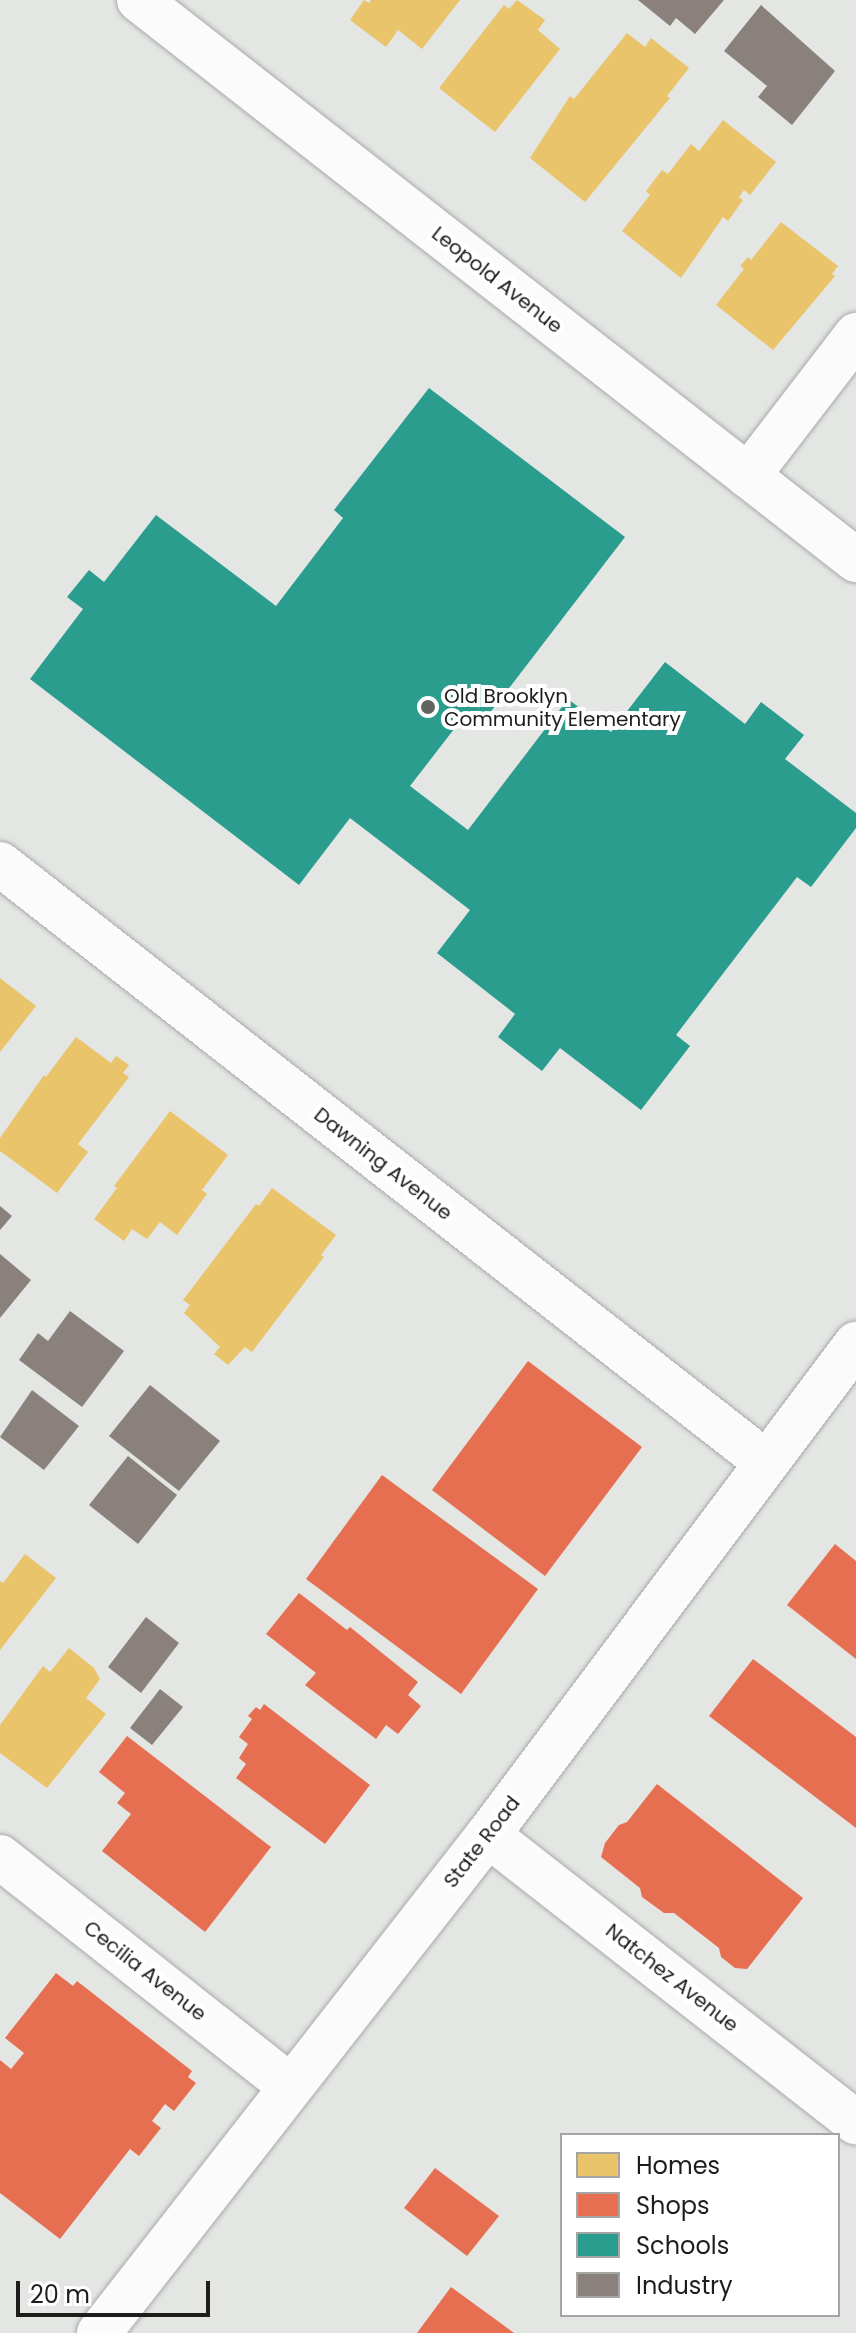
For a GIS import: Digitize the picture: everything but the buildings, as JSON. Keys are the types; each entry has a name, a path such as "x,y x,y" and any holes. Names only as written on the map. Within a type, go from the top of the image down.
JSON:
{"street":[{"name":"Leopold Avenue","path":"139,0 856,560"},
{"path":"748,476 856,335"},
{"name":"Dawning Avenue","path":"0,864 767,1463"},
{"name":"State Road","path":"99,2333 488,1835 856,1344"},
{"name":"Natchez Avenue","path":"488,1835 856,2122"},
{"name":"Cecilia Avenue","path":"0,1857 290,2086"}],"place":[{"name":"Old Brooklyn Community Elementary","path":"428,707"}]}
